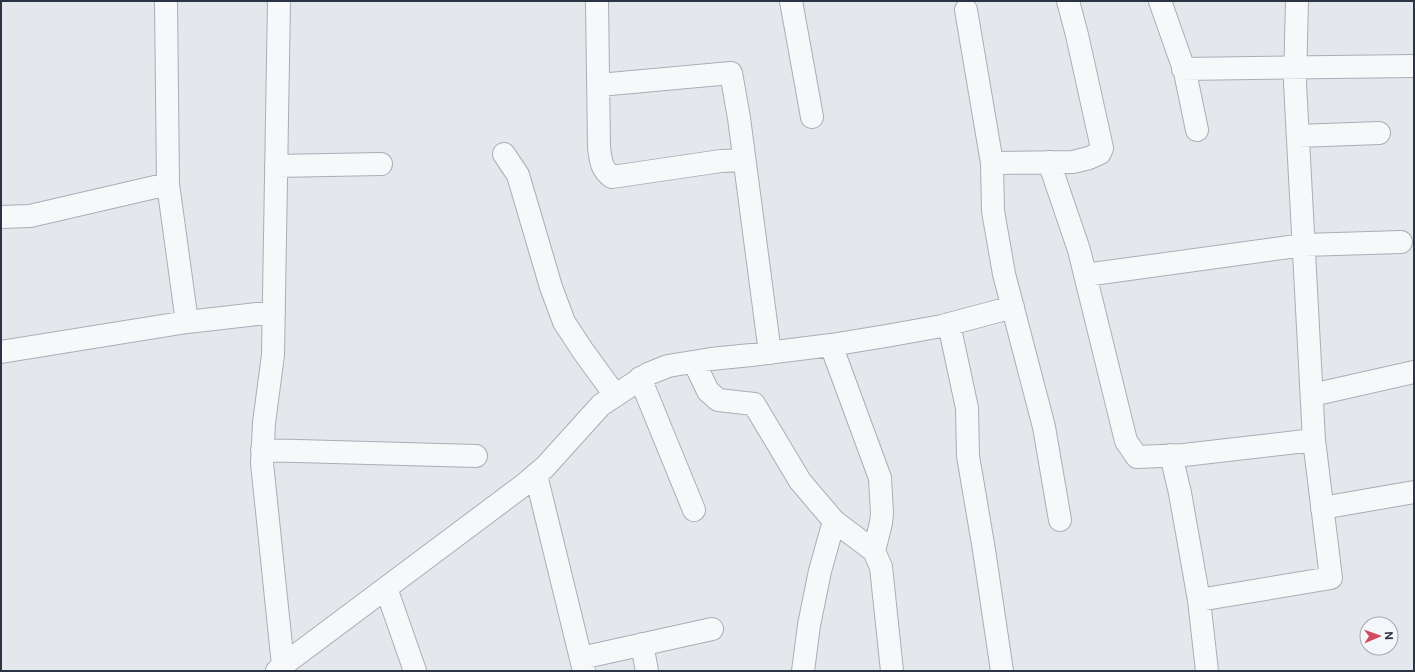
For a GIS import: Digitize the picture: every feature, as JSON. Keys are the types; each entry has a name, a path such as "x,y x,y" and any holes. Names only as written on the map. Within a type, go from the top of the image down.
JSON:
{"street":[{"path":"166,1 168,184 187,322"},
{"path":"279,1 273,355 264,423 262,463 280,668"},
{"path":"597,1 599,148 600,159 605,172 612,177 721,161 744,160"},
{"path":"791,1 812,116"},
{"path":"992,164 1078,160 1100,153 1102,148 1068,1"},
{"path":"1160,1 1183,68 1197,130"},
{"path":"1198,600 1331,578 1314,440 1295,66 1297,1"},
{"path":"966,10 992,164 993,211 1004,274 1044,427 1060,520"},
{"path":"1183,68 1414,66"},
{"path":"598,85 731,73 770,353"},
{"path":"1298,136 1379,133"},
{"path":"504,154 518,175 551,287 564,322 583,352 615,395"},
{"path":"1049,162 1079,250 1126,441 1137,457 1184,455 1314,440"},
{"path":"276,166 381,164"},
{"path":"1,217 30,216 168,184"},
{"path":"1085,275 1304,245 1401,242"},
{"path":"280,668 536,475 601,405 648,374 668,366 831,345 949,324 1013,308"},
{"path":"1,352 187,322 274,312"},
{"path":"949,324 967,408 968,456 1002,671"},
{"path":"831,345 880,478 882,513 874,551"},
{"path":"694,362 708,391 718,400 754,404 800,481 834,521 874,551 881,567 892,671"},
{"path":"1312,395 1414,372"},
{"path":"640,378 694,510"},
{"path":"262,450 476,456"},
{"path":"1171,455 1180,494 1198,600 1207,671"},
{"path":"536,475 583,664 642,644 712,629"},
{"path":"1322,508 1414,492"},
{"path":"803,671 809,625 820,571 834,521"},
{"path":"386,588 416,671"},
{"path":"642,644 647,671"}]}
